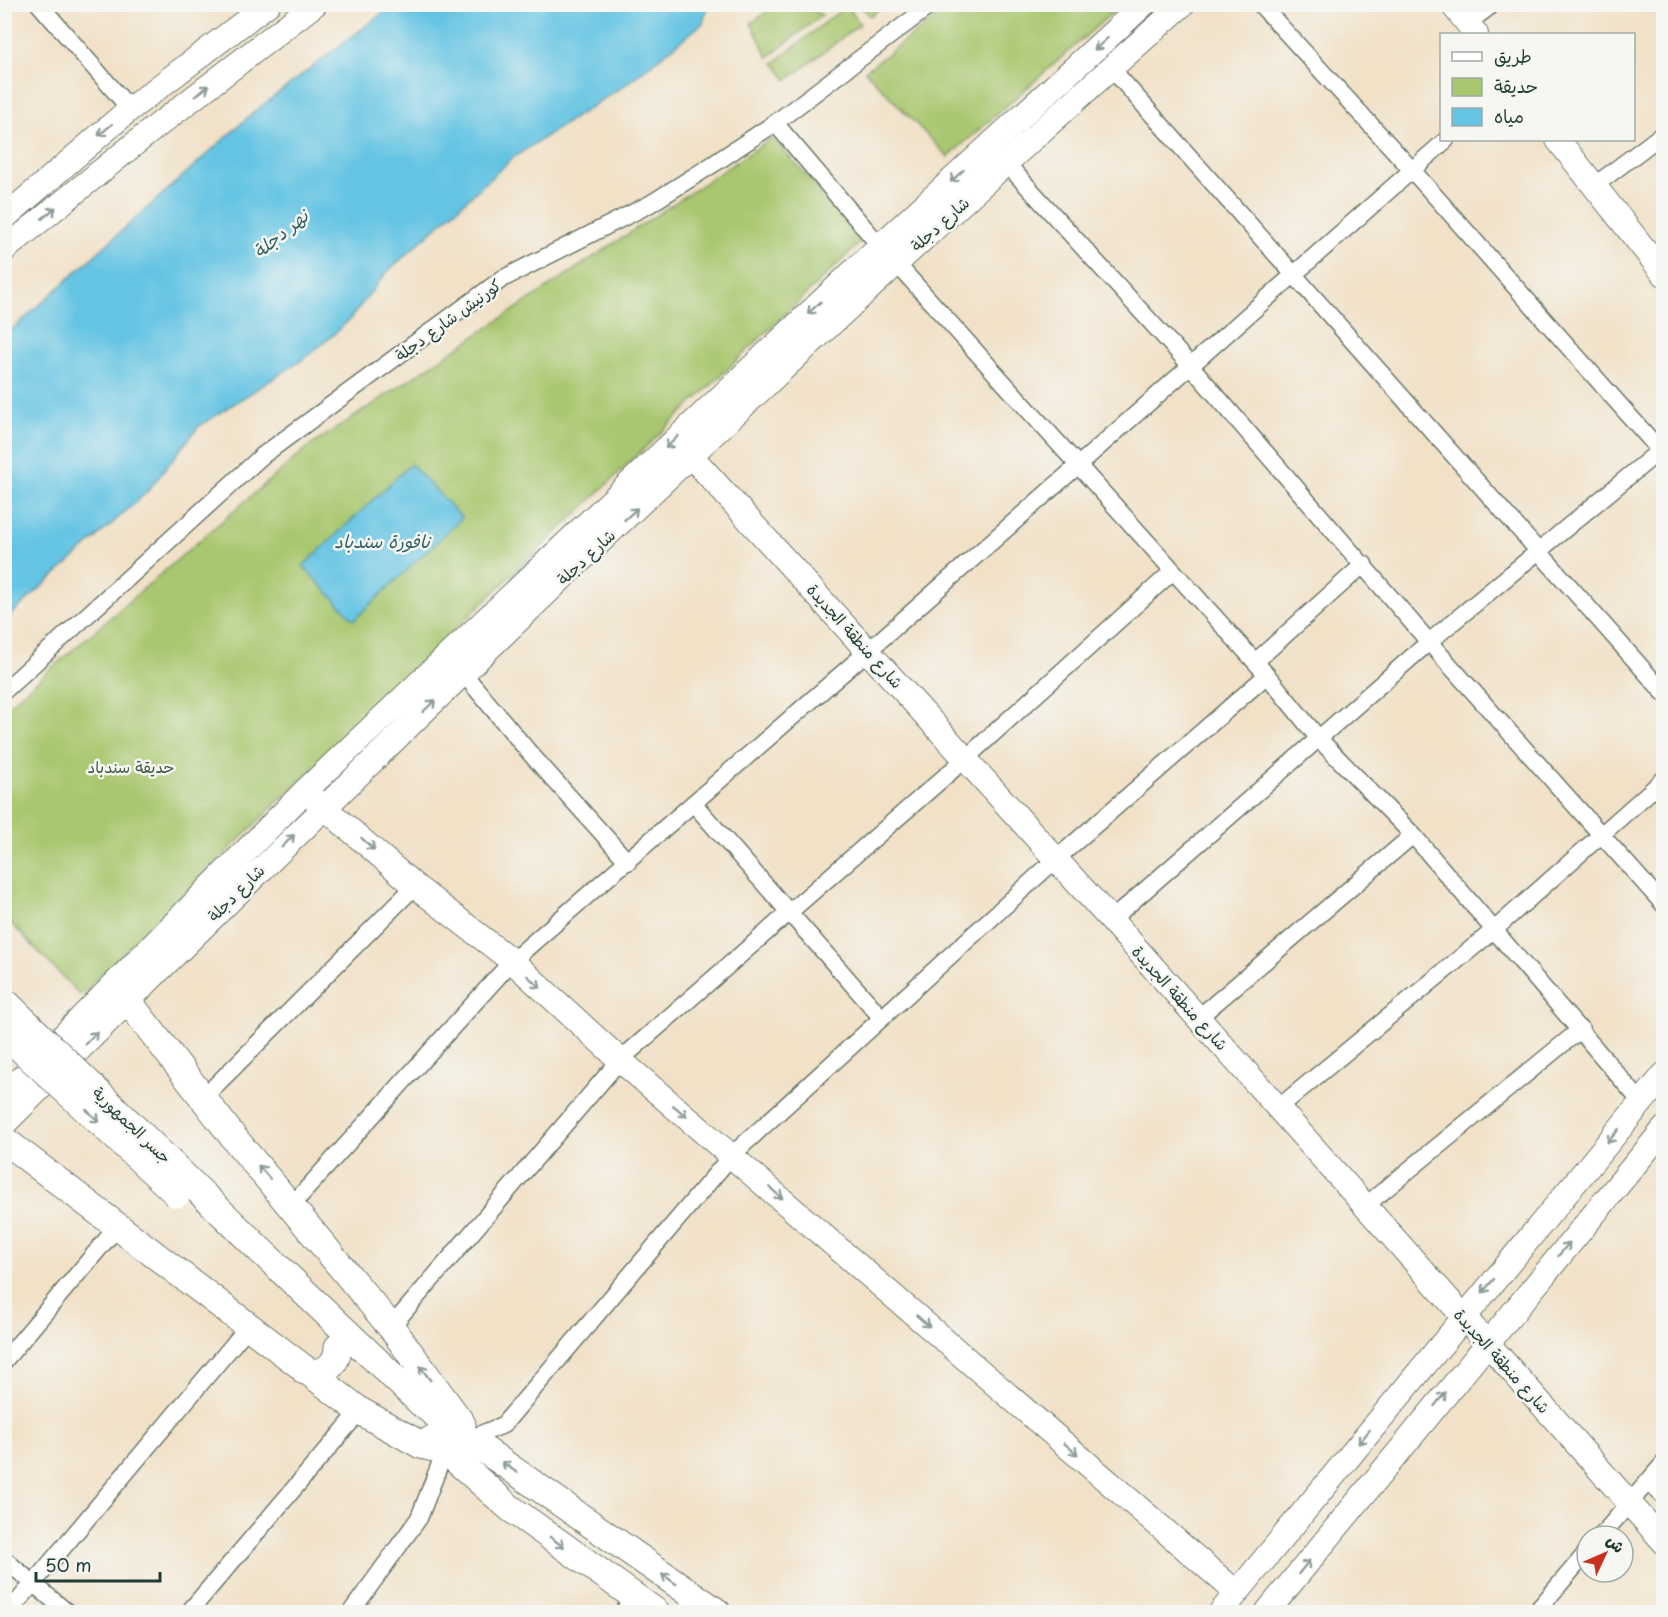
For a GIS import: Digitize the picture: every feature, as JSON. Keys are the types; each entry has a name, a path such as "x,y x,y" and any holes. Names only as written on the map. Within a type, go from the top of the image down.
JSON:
{"main road":[{"name":"جسر الجمهورية","path":"4,1001 254,1255"},
{"path":"128,1001 203,1098 392,1327 457,1415 469,1439"},
{"name":"جسر الجمهورية","path":"4,1033 254,1255"},
{"path":"4,1140 360,1411 421,1445 445,1451"},
{"path":"254,1255 338,1347 445,1451 628,1605 656,1612"},
{"path":"254,1255 422,1404 717,1612"},
{"path":"305,1371 312,1373 325,1371 335,1361 338,1347"}],"street":[{"path":"39,4 130,110"},
{"path":"4,218 130,110 268,4"},
{"path":"4,250 138,140 315,4"},
{"name":"كورنيش شارع دجلة","path":"4,691 262,456 502,279 650,204 775,123 932,4"},
{"name":"شارع دجلة","path":"4,1124 325,805 692,457 888,255 1144,4"},
{"name":"شارع دجلة","path":"4,1096 305,791 888,255 1007,164 1183,4"},
{"path":"1111,920 1429,642 1662,451 1412,170 1260,4"},
{"path":"1452,4 1472,29 1493,4"},
{"path":"1111,68 1664,693"},
{"path":"775,123 888,255 1267,675 1319,739 1413,835 1641,1102"},
{"path":"1594,186 1664,134"},
{"path":"292,1205 512,961 694,804 1445,141"},
{"path":"1559,141 1663,272"},
{"path":"1007,164 1190,365 1429,642 1664,905"},
{"name":"شارع منطقة الجديدة","path":"692,457 1111,920 1461,1317 1486,1342 1664,1542"},
{"path":"1255,662 1364,564"},
{"path":"392,1327 620,1060 789,910 965,759 1172,572"},
{"path":"463,673 528,752 628,862"},
{"path":"469,1439 503,1425 732,1155 1056,859 1267,675"},
{"path":"1278,1108 1494,930 1664,779"},
{"path":"305,791 325,805 415,886 512,961 620,1060 1237,1593"},
{"path":"694,804 881,1017"},
{"path":"1198,1018 1413,835"},
{"path":"203,1098 415,886"},
{"path":"1365,1206 1581,1029"},
{"path":"1221,1612 1461,1317 1664,1075"},
{"path":"1268,1612 1486,1342 1664,1129"},
{"path":"4,1361 118,1226"},
{"path":"9,1612 248,1327"},
{"path":"189,1612 360,1411"},
{"path":"355,1611 419,1518 445,1451"},
{"path":"1611,1524 1664,1463"},
{"path":"1647,1482 1664,1496"},
{"path":"4,1559 67,1612"},
{"path":"1536,1612 1575,1566"}],"green space":[{"path":"776,5 801,5 822,15 768,57 751,23"},
{"path":"847,5 860,24 787,80 774,63"},
{"path":"860,5 885,5 870,16"},
{"path":"952,5 1121,5 948,157 865,71"},
{"name":"حديقة سندباد","path":"772,138 865,238 450,634 80,995 5,917 4,709 307,448"}],"water":[{"name":"نهر دجلة","path":"393,5 708,5 703,23 625,85 514,157 386,273 350,319 332,336 304,359 199,426 147,492 5,620 5,336 255,111"},
{"name":"نافورة سندباد","path":"411,464 462,518 354,620 303,566"}]}
